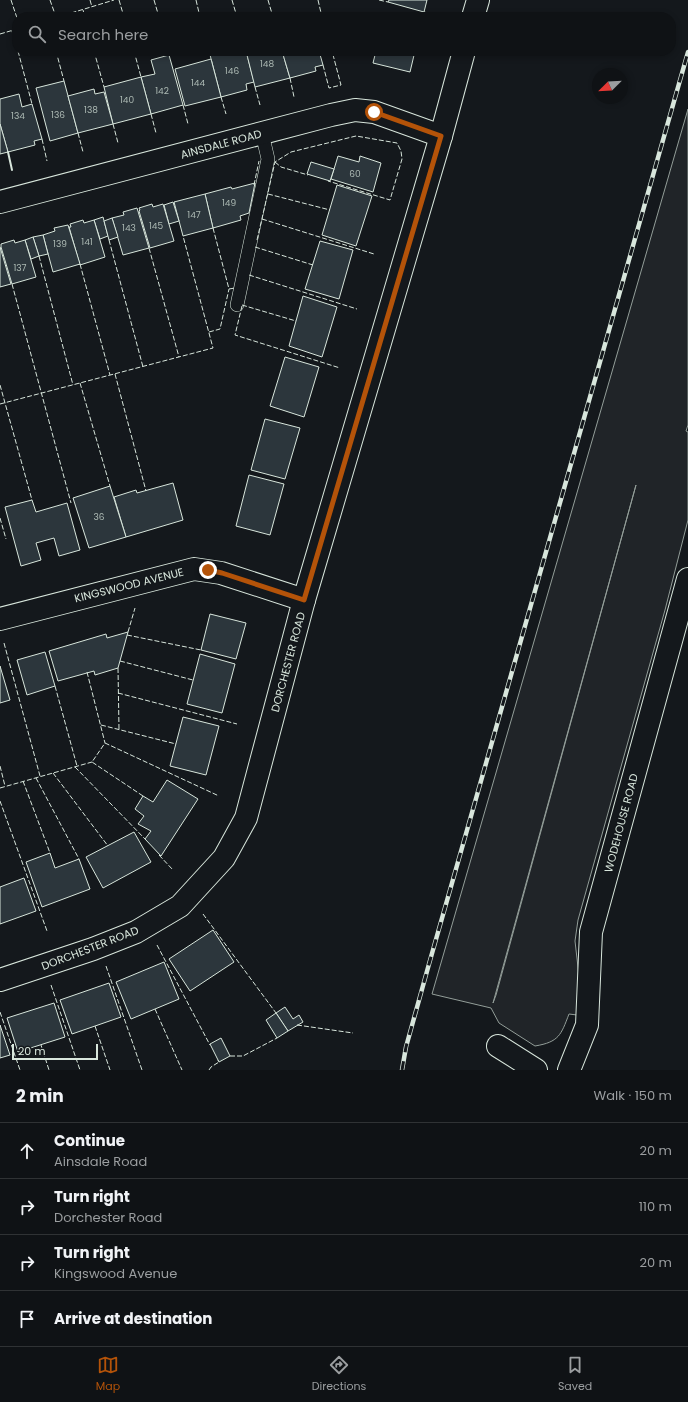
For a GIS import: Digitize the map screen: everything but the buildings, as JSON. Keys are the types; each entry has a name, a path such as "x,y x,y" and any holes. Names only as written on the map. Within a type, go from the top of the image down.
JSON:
{"street":[{"path":"474,12 478,0"},
{"name":"DORCHESTER ROAD","path":"0,980 93,949 136,932 180,906 224,858 246,818 304,600 441,136 463,56"},
{"name":"AINSDALE ROAD","path":"0,202 355,110 374,112 441,136"},
{"name":"KINGSWOOD AVENUE","path":"0,619 194,569 222,573 304,600"},
{"name":"WODEHOUSE ROAD","path":"569,1070 587,1025 592,932 688,579"},
{"path":"498,1046 536,1070"}],"lane":[{"path":"237,305 268,159 262,133"}],"shaded area":[{"path":"688,109 688,425 686,431 688,432 688,520 665,610 578,920 575,941 579,976 577,1015 569,1014 564,1027 554,1040 535,1046 499,1023 491,1008 432,994","holes":["636,485 496,995 493,1003"]}],"railway":[{"path":"402,1070 406,1047 429,964 688,52"}],"fence":[{"path":"11,0 15,12"},
{"path":"50,0 54,12"},
{"path":"90,0 92,7"},
{"path":"74,12 114,0"},
{"path":"119,0 123,12"},
{"path":"154,0 158,12"},
{"path":"196,0 199,12"},
{"path":"232,0 236,12"},
{"path":"268,0 272,12"},
{"path":"318,0 321,12"},
{"path":"379,0 388,2"},
{"path":"0,34 12,30"},
{"path":"19,56 32,104"},
{"path":"57,56 64,81"},
{"path":"95,56 104,87"},
{"path":"135,56 141,77"},
{"path":"323,65 329,88 341,85 333,56"},
{"path":"290,78 294,97"},
{"path":"255,87 260,105"},
{"path":"221,97 226,114"},
{"path":"183,105 188,124"},
{"path":"151,114 156,133"},
{"path":"113,124 118,143"},
{"path":"78,133 83,152"},
{"path":"257,240 275,162 291,152 356,136 397,143 401,151 402,159 390,200 328,181"},
{"path":"42,139 47,161"},
{"path":"254,185 259,161"},
{"path":"275,162 281,167 308,175"},
{"path":"268,194 330,210"},
{"path":"262,219 374,254"},
{"path":"213,228 229,289 235,288"},
{"path":"0,404 213,348 183,236"},
{"path":"109,240 143,367"},
{"path":"255,247 313,265"},
{"path":"149,248 179,357"},
{"path":"39,256 73,385"},
{"path":"80,264 110,375"},
{"path":"249,275 357,309"},
{"path":"12,284 71,503"},
{"path":"209,332 220,329 229,289"},
{"path":"242,305 296,321"},
{"path":"242,306 235,335 340,368"},
{"path":"115,374 146,491"},
{"path":"80,383 110,486"},
{"path":"0,385 32,500"},
{"path":"0,518 6,539"},
{"path":"128,632 135,608"},
{"path":"127,635 201,650"},
{"path":"4,643 40,776"},
{"path":"120,661 193,680"},
{"path":"118,668 119,729"},
{"path":"87,672 105,743"},
{"path":"55,686 77,766"},
{"path":"118,693 237,724"},
{"path":"101,725 176,744"},
{"path":"143,796 92,762 105,743 219,796"},
{"path":"0,788 92,762"},
{"path":"0,766 5,786"},
{"path":"75,767 146,840"},
{"path":"53,773 108,846"},
{"path":"36,778 79,859"},
{"path":"23,781 50,853"},
{"path":"0,801 47,931"},
{"path":"159,855 173,870"},
{"path":"203,914 276,1013"},
{"path":"157,945 210,1045"},
{"path":"106,966 142,1070"},
{"path":"51,985 80,1070"},
{"path":"155,1009 182,1070"},
{"path":"0,1012 20,1070"},
{"path":"297,1025 353,1033"},
{"path":"95,1026 110,1070"},
{"path":"230,1056 243,1056 277,1038"},
{"path":"41,1045 49,1070"},
{"path":"209,1070 219,1062 218,1060"}],"wall":[{"path":"8,152 12,170"}],"route":[{"path":"208,570 222,573 304,600 441,136 374,112"}]}
